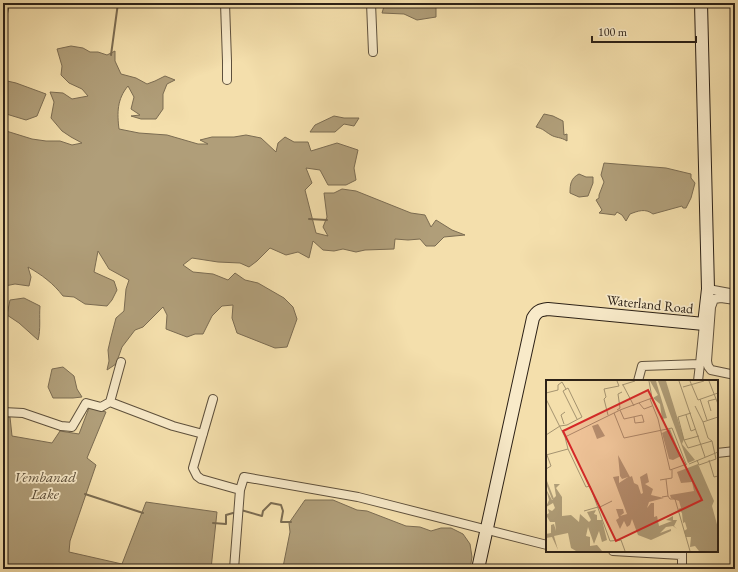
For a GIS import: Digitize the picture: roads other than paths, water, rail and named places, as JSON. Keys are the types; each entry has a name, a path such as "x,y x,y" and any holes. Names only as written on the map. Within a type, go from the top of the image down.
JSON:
{"main road":[{"name":"Waterland Road","path":"478,569 533,318 537,312 548,309 704,324 708,289 701,3"}],"street":[{"path":"3,13 5,3"},
{"path":"225,3 228,61 227,80"},
{"path":"371,3 374,52"},
{"path":"708,289 735,294"},
{"path":"735,300 721,298 714,300 711,308 707,360 708,366 711,370 735,375"},
{"path":"698,380 704,324"},
{"path":"3,412 24,414 61,426 72,427 86,403 101,407 110,402 121,362"},
{"path":"638,380 642,366 700,364"},
{"path":"213,398 193,468 197,476 201,479 240,490"},
{"path":"110,402 173,426 203,434"},
{"path":"718,453 735,451"},
{"path":"234,569 240,490 244,477 358,498 546,545"},
{"path":"660,552 682,553 682,569"}],"water":[{"path":"385,3 436,3 436,17 417,20 404,14 382,13"},
{"path":"71,46 83,48 90,52 98,52 107,55 115,51 115,61 121,74 136,78 147,84 165,76 175,80 167,84 163,94 163,109 156,119 141,119 131,116 140,115 131,109 134,97 128,86 120,101 118,117 119,129 139,133 167,135 198,144 208,144 200,140 212,137 234,137 246,135 261,138 276,152 278,143 285,137 294,142 308,142 311,151 337,143 358,150 354,168 356,180 346,185 328,185 320,170 306,168 312,183 305,190 316,233 328,236 323,227 327,217 324,193 334,193 342,189 356,191 411,213 425,215 431,227 436,220 452,230 465,235 444,237 435,246 426,246 420,239 395,239 394,249 365,250 356,252 343,249 334,251 323,250 313,241 309,258 298,252 286,255 270,248 249,267 240,263 218,262 192,258 183,265 193,272 213,274 228,280 235,273 245,280 258,283 284,298 293,307 297,319 287,347 275,348 237,333 232,318 233,305 222,306 212,316 203,334 195,334 187,337 166,329 167,315 163,307 143,327 135,330 122,347 116,364 107,370 109,361 108,350 111,337 116,318 124,311 126,289 129,280 109,269 98,251 94,272 114,281 117,290 107,306 85,304 74,297 63,296 47,280 28,267 31,277 29,286 15,284 3,285 3,130 32,139 60,141 72,145 82,143 62,131 51,118 54,102 50,92 63,93 72,99 88,96 82,89 69,83 61,75 62,66 57,49"},
{"path":"3,80 46,94 37,116 26,120 3,113"},
{"path":"544,114 553,116 563,121 564,135 567,134 567,141 553,136 536,127"},
{"path":"334,116 359,118 354,126 344,124 335,132 310,132 315,125"},
{"path":"604,163 666,168 691,174 691,178 695,183 691,198 686,208 683,208 682,206 653,214 647,211 639,211 630,214 626,221 622,215 617,212 615,215 599,213 602,210 596,200 599,198 604,182 601,175"},
{"path":"579,174 586,177 593,177 593,183 588,196 579,197 570,193 570,187 574,177"},
{"path":"24,298 40,306 38,340 19,323 7,315 10,300"},
{"path":"63,367 74,376 77,389 82,397 53,398 48,387 52,369"},
{"name":"Vembanad Lake","path":"89,408 106,412 87,458 96,465 70,541 69,552 122,564 146,502 217,512 211,569 3,569 3,417 10,417 12,436 52,443 60,431 79,434"},
{"path":"305,500 333,500 357,510 367,511 406,526 420,527 431,531 441,528 451,528 463,534 470,544 472,557 470,569 284,569 283,567 290,532 289,523"}],"waterway":[{"path":"111,55 118,3"},
{"path":"309,219 327,220"},
{"path":"85,494 143,513"},
{"path":"241,510 262,516 263,511 271,503 281,505 283,511 281,522 291,522"},
{"path":"213,523 226,524 226,515 233,513"}]}
